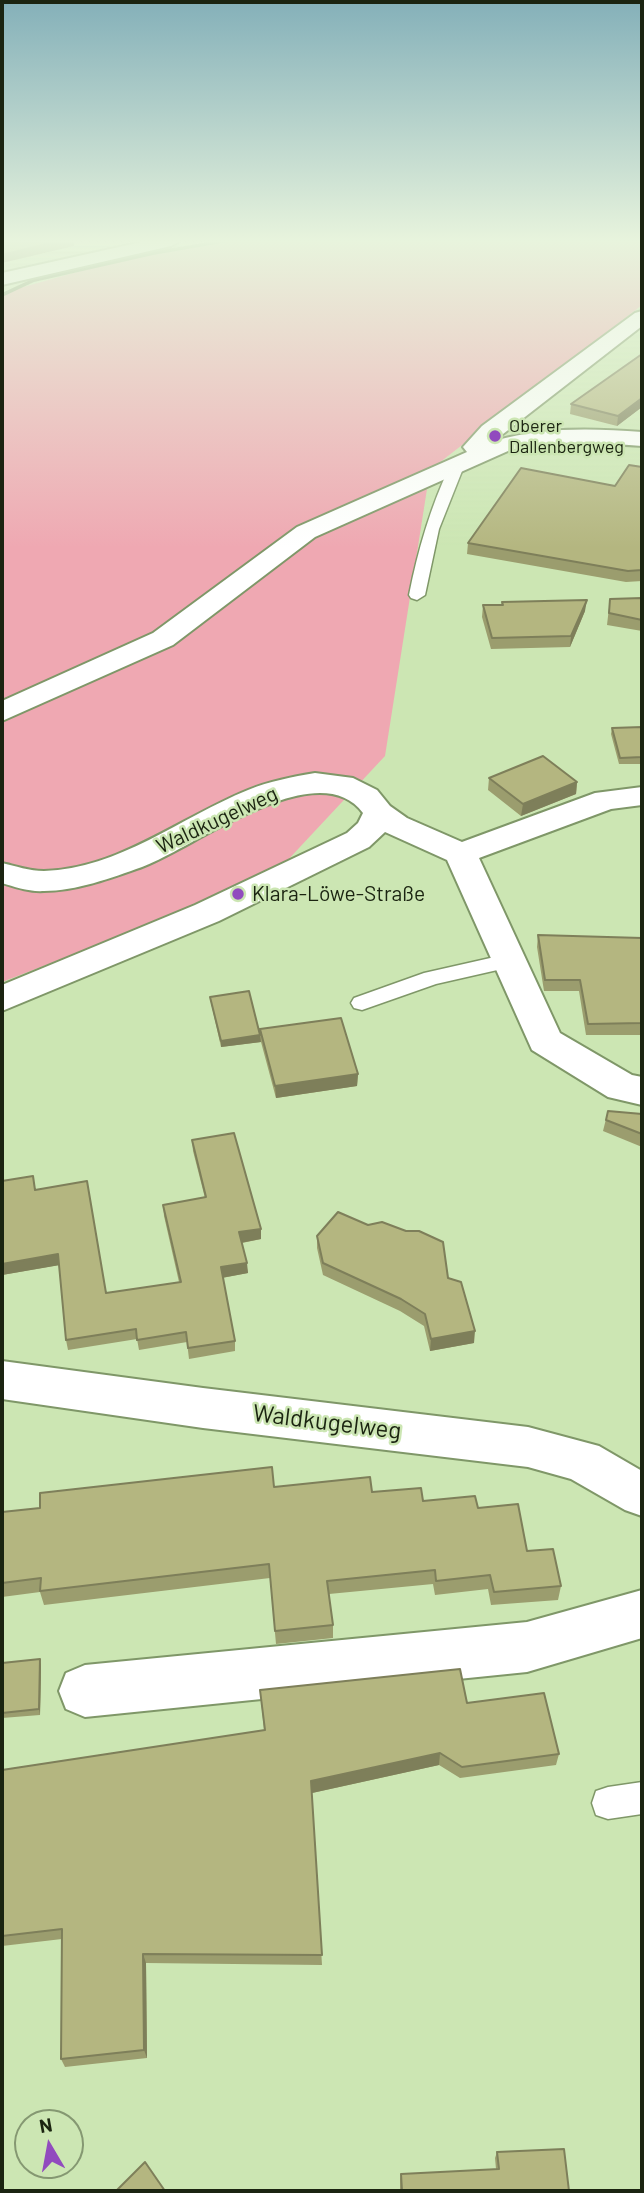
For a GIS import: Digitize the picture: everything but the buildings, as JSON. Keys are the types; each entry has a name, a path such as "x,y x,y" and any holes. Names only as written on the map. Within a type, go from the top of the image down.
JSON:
{"street":[{"path":"457,466 490,431 620,343"},
{"path":"2,712 163,639 306,532 457,466 527,438 555,435 642,439"},
{"name":"Waldkugelweg","path":"2,873 43,881 99,870 157,849 268,792 302,783 339,785 366,797 379,814"},
{"path":"461,854 606,800 642,796"},
{"path":"2,999 260,889 358,840 371,828 379,814 396,825 461,854 545,1041 622,1087 642,1091"},
{"name":"Waldkugelweg","path":"2,1380 203,1408 528,1447 582,1461 642,1494"},
{"path":"85,1691 527,1647 642,1614"}],"lane":[{"path":"417,595 428,534 457,466"},
{"path":"362,1003 431,978 508,961"},
{"path":"608,1803 642,1798"}],"shaded area":[{"path":"2,343 593,343 430,470 385,756 271,878 2,982"}],"place":[{"name":"Oberer Dallenbergweg","path":"495,436"},
{"name":"Klara-Löwe-Straße","path":"238,894"}]}
